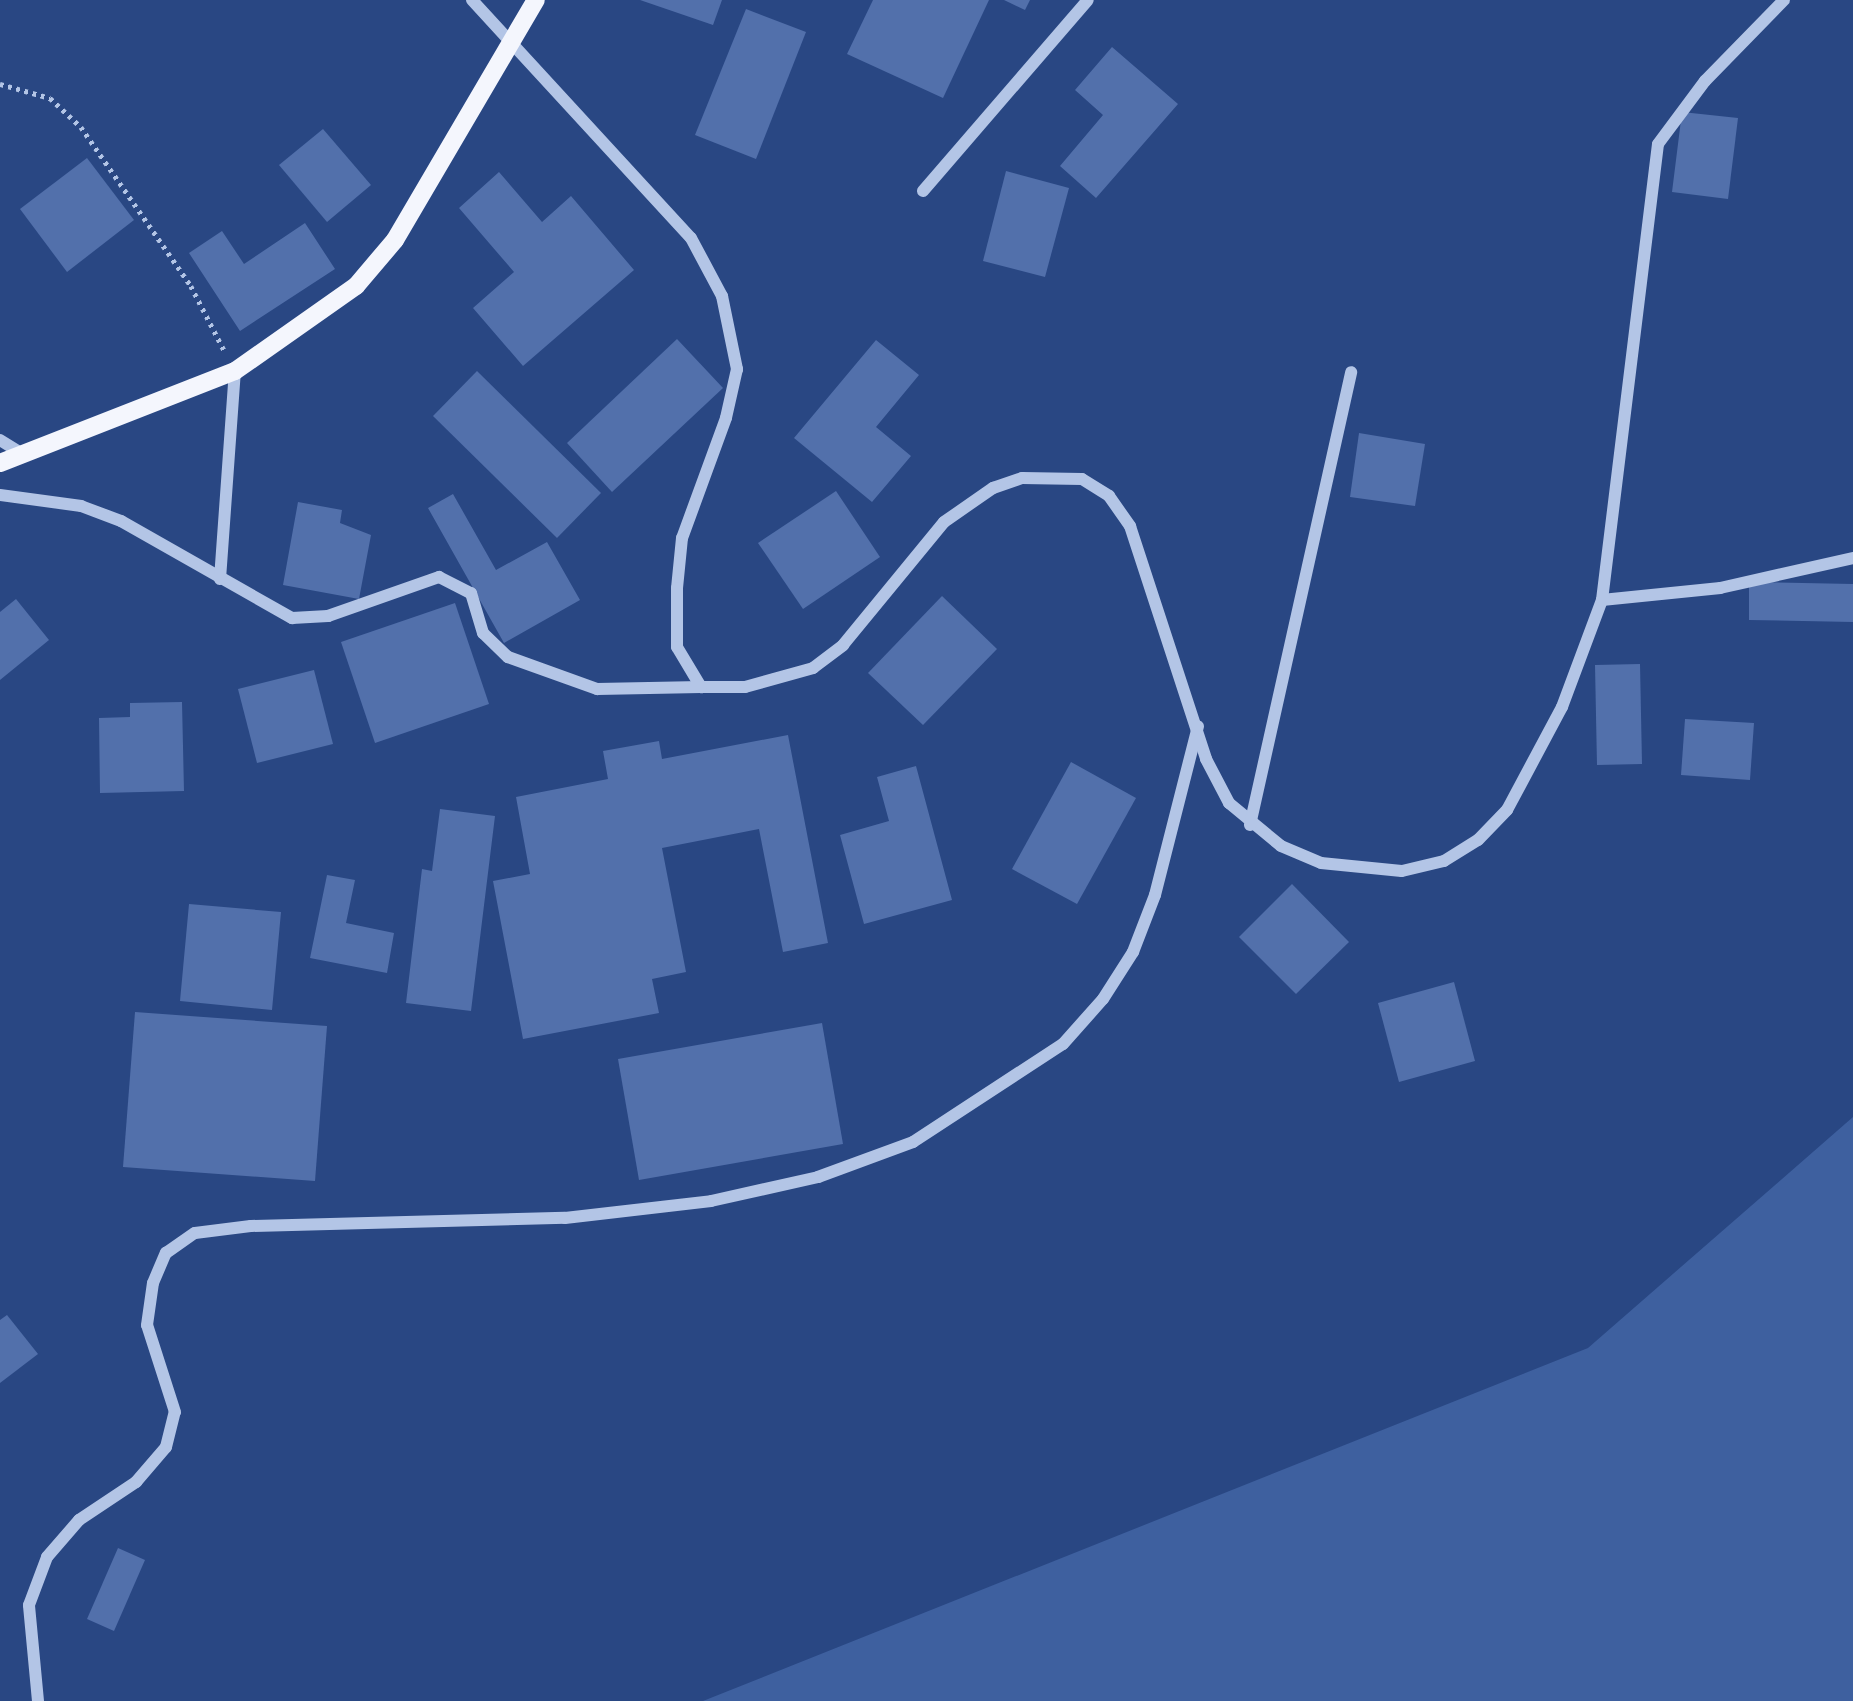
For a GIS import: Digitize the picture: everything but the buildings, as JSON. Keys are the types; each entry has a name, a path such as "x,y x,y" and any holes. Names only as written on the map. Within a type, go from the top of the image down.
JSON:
{"main road":[{"path":"0,463 19,452 235,371 356,286 395,240 512,45 536,0"}],"street":[{"path":"472,0 691,238 733,331 737,369 726,418 681,538 677,588 677,647 701,687"},
{"path":"923,191 1088,0"},
{"path":"0,495 81,506 121,521 292,618 328,615 439,577 471,593 483,633 508,657 597,689 745,687 813,668 843,645 944,522 993,488 1053,474 1082,479 1109,496 1129,526 1199,722 1206,759 1229,803 1250,825 1321,863 1363,870 1402,871 1444,861 1478,840 1533,768 1602,600 1658,144 1705,81 1784,0"},
{"path":"220,579 235,371"},
{"path":"1250,825 1351,372"},
{"path":"0,440 19,452"},
{"path":"1602,600 1720,587 1853,558"},
{"path":"38,1701 29,1605 47,1557 79,1520 136,1482 166,1447 175,1412 147,1325 153,1283 166,1253 195,1233 251,1226 565,1218 712,1200 818,1177 913,1142 1063,1044 1103,999 1133,952 1155,895 1199,722"}],"path":[{"path":"0,84 50,98 80,127 191,286 235,371"}],"shaded area":[{"path":"1853,1117 1853,1701 703,1701 1588,1348"}]}
